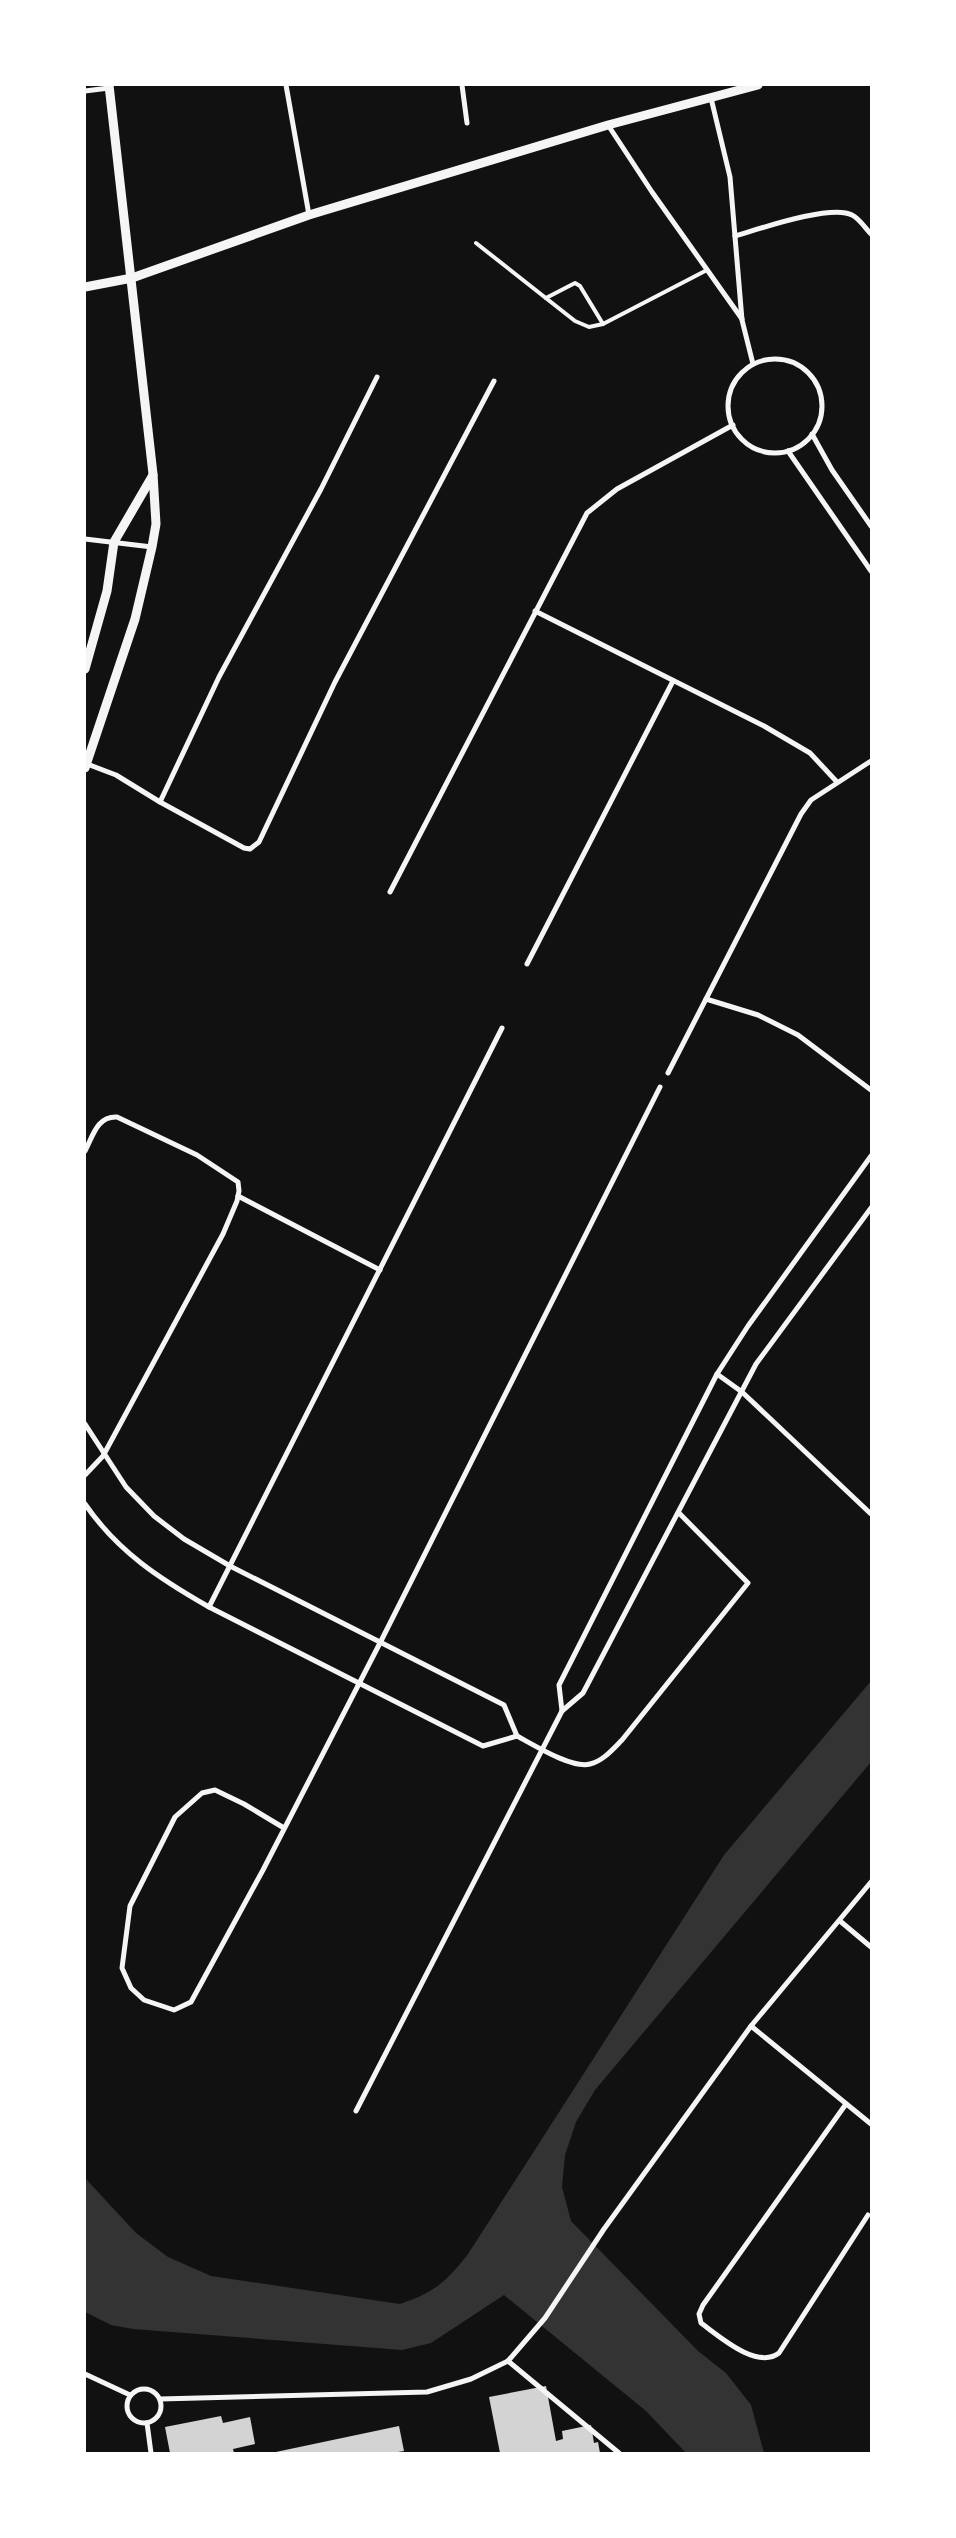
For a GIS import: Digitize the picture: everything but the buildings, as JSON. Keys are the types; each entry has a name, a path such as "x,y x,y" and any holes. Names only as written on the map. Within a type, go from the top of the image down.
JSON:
{"street":[{"path":"286,85 309,215"},
{"path":"462,85 467,122"},
{"path":"85,287 132,278 309,215 608,125 758,85"},
{"path":"85,91 109,86 132,278 153,474 156,524 135,619 86,766 116,775 160,802 244,848 250,849 259,842 335,682 494,381"},
{"path":"711,98 730,177 742,320 753,364"},
{"path":"608,125 652,192 742,320"},
{"path":"735,236 811,215 840,212 853,215 871,234"},
{"path":"768,359 784,360 799,365 811,375 819,389 822,404 820,420 812,434 802,445 788,451 773,453 758,450 745,442 732,425 728,402 732,388 740,374 753,364 768,359"},
{"path":"160,802 219,677 321,489 378,377"},
{"path":"390,892 587,513 617,489 732,425"},
{"path":"812,434 832,470 871,526"},
{"path":"788,451 871,571"},
{"path":"85,669 107,591 114,542 153,474"},
{"path":"85,539 152,546"},
{"path":"535,611 764,726 810,753 837,782"},
{"path":"527,964 673,680"},
{"path":"668,1072 801,814 811,800 871,761"},
{"path":"706,999 758,1015 798,1035 871,1090"},
{"path":"209,1607 502,1028"},
{"path":"284,1828 244,1804 215,1790 202,1793 175,1817 130,1906 122,1968 131,1988 144,2000 174,2010 192,2002 284,1828 381,1640 660,1087"},
{"path":"85,1151 101,1121 107,1117 117,1117 197,1155 238,1182 238,1196 222,1234 104,1456 85,1475"},
{"path":"562,1711 559,1686 717,1374 748,1326 871,1156"},
{"path":"238,1196 380,1270"},
{"path":"356,2111 562,1711 583,1692 756,1364 871,1208"},
{"path":"717,1374 742,1392 871,1514"},
{"path":"85,1424 104,1456 126,1487 154,1516 184,1539 230,1566 381,1640 504,1705 517,1736 573,1763 590,1764 607,1755 636,1724 748,1583 679,1513"},
{"path":"85,1504 126,1552 170,1585 209,1607 483,1746 517,1736"},
{"path":"160,2399 160,2411 157,2417 147,2423 135,2421 127,2412 127,2400 138,2389 148,2388 160,2399 427,2392 471,2380 508,2361 544,2318 604,2229 751,2026 871,1882"},
{"path":"840,1921 871,1947"},
{"path":"751,2026 871,2124"},
{"path":"846,2104 703,2305 699,2314 701,2323 731,2346 764,2359 772,2358 779,2353 868,2215"},
{"path":"508,2361 619,2453"},
{"path":"85,2374 130,2395"},
{"path":"147,2423 151,2453"}],"lane":[{"path":"476,244 582,326 589,327 603,324 707,270"},
{"path":"546,298 575,283 580,286 603,324"}],"shaded area":[{"path":"871,1681 871,1762 595,2090 576,2122 565,2155 562,2187 571,2221 698,2351 726,2373 751,2405 764,2453 686,2453 646,2411 504,2295 431,2343 402,2350 133,2329 111,2325 85,2312 85,2178 136,2233 168,2257 211,2276 400,2304 422,2295 439,2285 468,2254 724,1855"}]}
